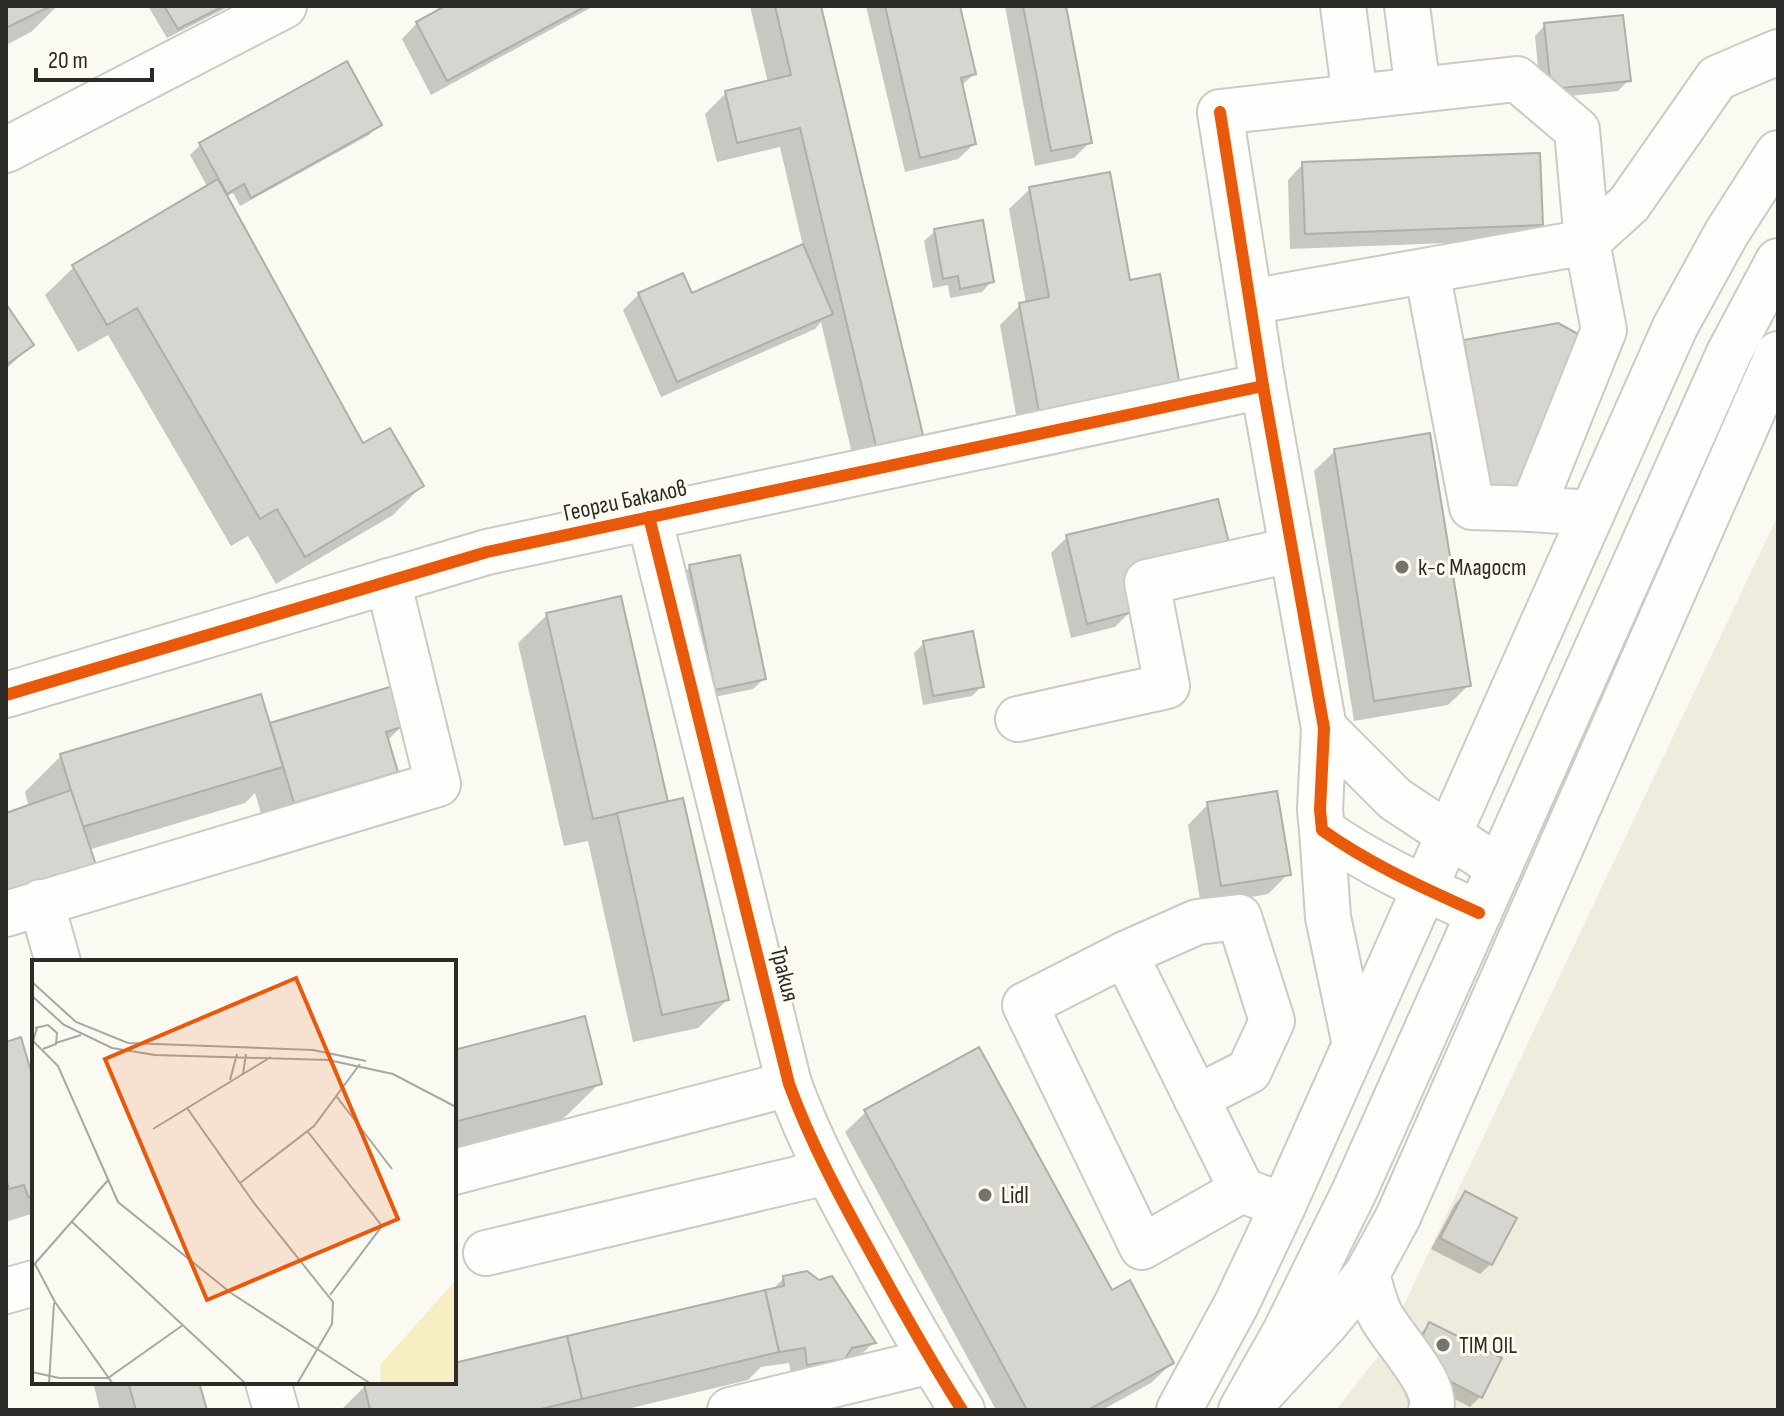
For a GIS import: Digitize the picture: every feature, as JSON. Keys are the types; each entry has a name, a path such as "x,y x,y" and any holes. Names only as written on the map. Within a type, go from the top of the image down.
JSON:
{"street":[{"path":"6,150 284,6"},
{"path":"1343,6 1355,97"},
{"path":"1407,6 1418,90"},
{"path":"1250,302 1587,242 1629,204 1717,78 1778,52"},
{"path":"1355,1045 1328,917 1320,810 1324,728 1263,386 1220,112 1517,79 1577,130 1587,242 1604,330 1532,509"},
{"path":"1179,1410 1236,1305 1283,1206 1675,327 1726,234 1778,153"},
{"path":"1244,1410 1355,1190 1729,353 1778,261"},
{"path":"1427,271 1472,507 1592,513"},
{"path":"1244,1410 1327,1322 1367,1274 1398,1217 1778,354"},
{"name":"Георги Бакалов","path":"6,695 487,552 1263,386"},
{"name":"Тракия","path":"649,517 789,1084 807,1132 827,1172 931,1361 962,1410"},
{"path":"1018,719 1167,686 1147,582 1291,550"},
{"path":"57,960 24,908 438,784 388,581"},
{"path":"1324,728 1395,799 1499,868"},
{"path":"1322,830 1354,853 1479,913"},
{"path":"1196,1098 1249,1071 1272,1021 1239,917 1197,922 1125,954 1025,1005 1142,1247 1242,1190"},
{"path":"1125,954 1242,1190 1283,1206"},
{"path":"456,1171 789,1084"},
{"path":"486,1253 827,1172"},
{"path":"1367,1274 1379,1313 1430,1386 1431,1410"},
{"path":"6,1291 32,1284"},
{"path":"730,1410 931,1361"},
{"path":"269,1384 276,1410"}],"shaded area":[{"path":"1778,515 1778,1410 1336,1410 1382,1351"}],"building":[{"path":"6,6 51,6 6,28"},
{"path":"164,6 224,6 178,29"},
{"path":"445,6 586,6 447,81 416,22"},
{"path":"775,6 821,6 923,435 876,446 800,128 737,143 725,91 791,75"},
{"path":"885,6 960,6 976,74 961,78 976,144 920,158"},
{"path":"1023,6 1066,6 1092,143 1051,151"},
{"path":"1623,15 1631,81 1551,89 1544,23"},
{"path":"347,61 382,125 251,198 244,184 227,194 199,143"},
{"path":"1540,153 1543,225 1305,234 1302,162"},
{"path":"1110,172 1130,280 1160,274 1180,386 1039,412 1019,303 1049,297 1029,187"},
{"path":"218,179 363,443 390,428 424,486 305,557 277,509 260,519 137,308 107,325 72,265"},
{"path":"983,220 994,282 960,289 958,276 943,279 934,229"},
{"path":"803,244 833,314 677,382 638,293 683,273 692,293"},
{"path":"6,304 34,345 6,365"},
{"path":"1558,323 1587,339 1517,500 1490,499 1464,340"},
{"name":"к-с Младост","path":"1430,433 1471,686 1374,701 1334,449"},
{"path":"1218,499 1231,551 1125,577 1133,612 1087,624 1066,535"},
{"path":"740,555 766,679 715,690 689,565"},
{"path":"621,596 668,802 593,819 546,613"},
{"path":"973,631 984,687 933,696 923,641"},
{"path":"393,686 405,726 386,732 398,772 294,803 270,723"},
{"path":"261,694 283,767 82,827 60,754"},
{"path":"71,790 97,868 6,899 6,813"},
{"path":"1277,791 1291,875 1221,886 1207,802"},
{"path":"683,798 729,1000 662,1015 617,813"},
{"path":"585,1016 602,1084 456,1121 456,1049"},
{"path":"21,1037 32,1075 32,1196 28,1197 24,1185 9,1189 6,1178 6,1042"},
{"name":"Lidl","path":"979,1047 1112,1290 1130,1280 1174,1363 1088,1410 1027,1410 864,1110"},
{"path":"1465,1191 1517,1218 1492,1265 1440,1238"},
{"path":"807,1271 819,1280 832,1276 876,1343 852,1348 845,1359 807,1365 805,1348 779,1352 765,1290 784,1286 783,1276"},
{"path":"765,1290 779,1352 582,1399 567,1336"},
{"path":"1429,1322 1502,1358 1482,1398 1428,1370 1415,1352"},
{"path":"567,1336 582,1399 537,1410 370,1410 364,1384 456,1384 456,1363"},
{"path":"129,1384 200,1384 207,1410 136,1410"}],"cycle path":[{"path":"1220,112 1263,386 1324,728 1322,830 1379,865 1479,913"},
{"path":"6,695 487,552 1263,386"},
{"path":"649,517 789,1084 817,1150 849,1213 962,1410"}],"place":[{"name":"к-с Младост","path":"1402,567"},
{"name":"Lidl","path":"985,1195"},
{"name":"TIM OIL","path":"1443,1345"}]}
